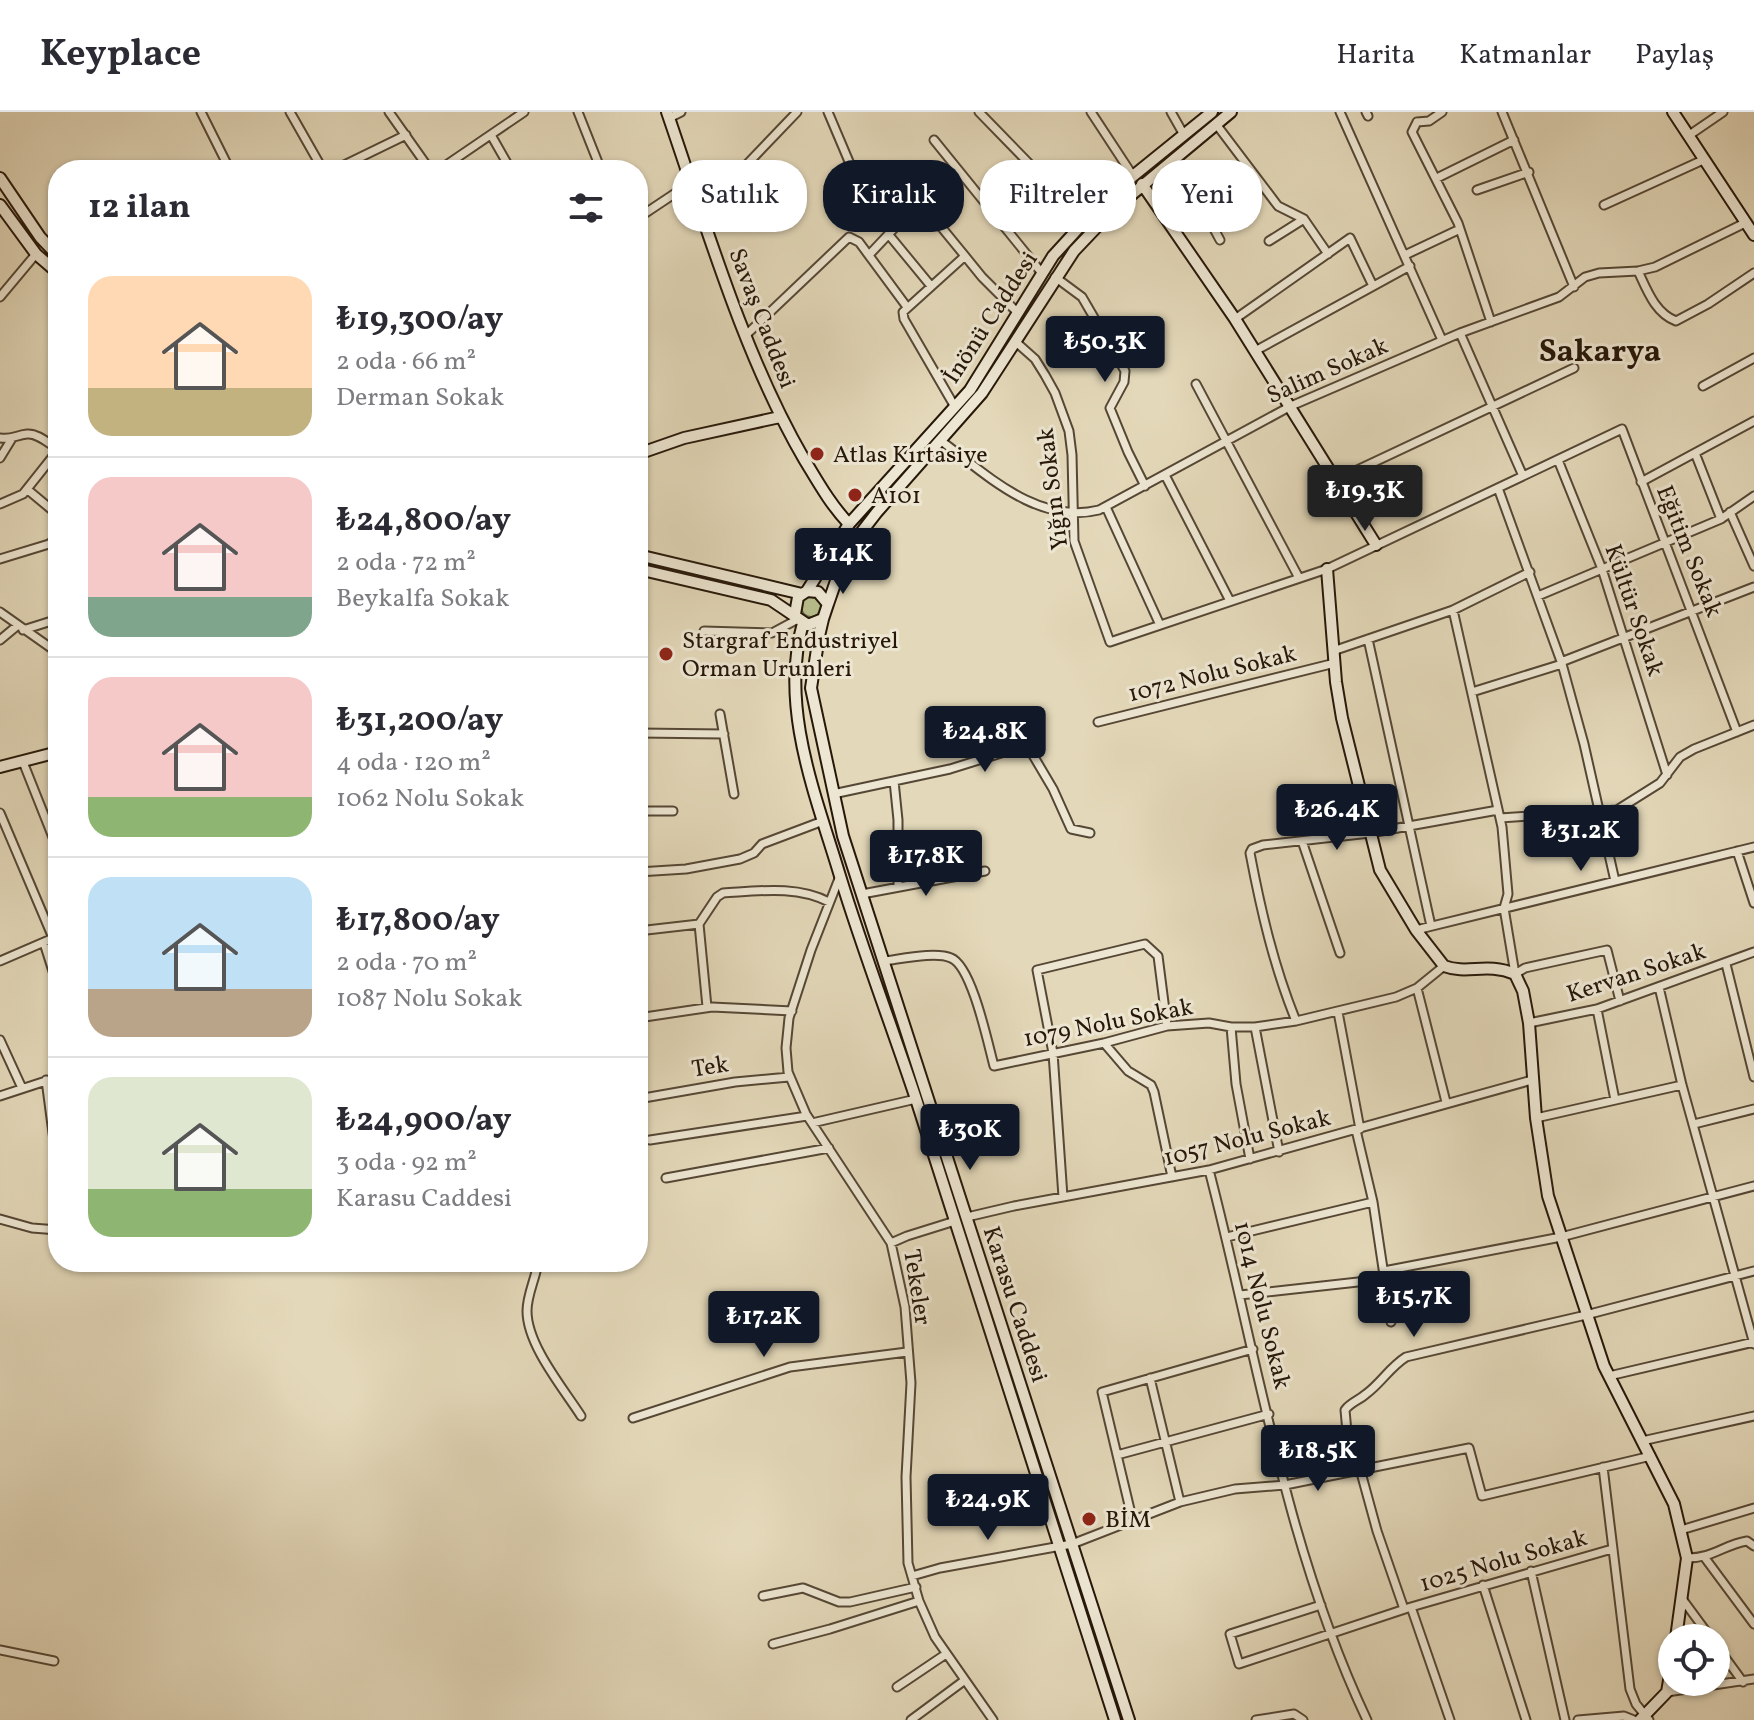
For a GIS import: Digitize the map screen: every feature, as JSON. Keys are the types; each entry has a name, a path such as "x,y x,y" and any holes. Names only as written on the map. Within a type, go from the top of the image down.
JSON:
{"main road":[{"name":"İnönü Caddesi","path":"1136,174 1212,112"},
{"name":"İnönü Caddesi","path":"828,604 837,578 860,534 982,393 1055,277 1087,235 1142,184 1231,112"},
{"path":"1673,112 1754,235"},
{"name":"Savaş Caddesi","path":"668,115 684,160"},
{"path":"0,178 48,245"},
{"path":"1142,184 1235,319 1376,545"},
{"path":"0,205 36,254 48,264"},
{"name":"Savaş Caddesi","path":"709,232 746,335 780,417 831,506 849,524"},
{"name":"İnönü Caddesi","path":"849,524 955,407 982,372 1041,272 1076,232"},
{"path":"648,451 684,438 780,417"},
{"path":"799,619 795,603 849,524"},
{"path":"648,557 805,592 818,592 828,604 823,619 814,624 799,619 771,600 648,571"},
{"path":"1327,569 1342,718 1380,870 1416,930 1444,966 1462,969 1495,967 1515,974 1523,991 1529,1023 1536,1118 1548,1196 1609,1376 1674,1504 1681,1530 1687,1558 1679,1624"},
{"name":"Karasu Caddesi","path":"799,619 794,687 802,743 823,821 916,1099 1115,1720"},
{"name":"Karasu Caddesi","path":"823,619 811,688 843,836 1129,1720"},
{"path":"0,767 48,755"},
{"path":"1642,1719 1663,1696"}],"street":[{"path":"201,112 225,160"},
{"path":"290,112 317,160"},
{"path":"389,112 423,160"},
{"path":"454,160 524,112"},
{"path":"578,112 597,160"},
{"path":"668,115 681,112"},
{"path":"751,160 797,112"},
{"path":"828,112 848,160"},
{"path":"979,112 1026,160"},
{"path":"1091,112 1122,160"},
{"path":"1171,112 1184,135"},
{"path":"1340,112 1442,340"},
{"path":"1413,112 1417,122 1412,132 1460,229 1491,322"},
{"path":"1417,122 1429,121 1442,112"},
{"path":"1502,112 1574,287"},
{"path":"1688,136 1723,112"},
{"path":"1216,124 1278,206 1304,219 1328,254"},
{"path":"355,160 406,135"},
{"path":"491,135 505,160"},
{"path":"934,140 1041,272"},
{"path":"1437,178 1514,140"},
{"path":"1173,158 1220,240"},
{"path":"1604,205 1703,160"},
{"path":"1477,190 1529,172"},
{"path":"648,211 672,195"},
{"path":"1269,241 1304,219"},
{"name":"Salim Sokak","path":"940,440 1016,497 1030,504 1088,513 1106,507 1291,406 1442,340 1559,297 1585,277 1655,267 1745,223"},
{"path":"1405,255 1460,229"},
{"path":"869,255 892,232"},
{"path":"945,232 982,277 1017,312"},
{"path":"889,235 931,286"},
{"path":"746,335 849,237 859,242 907,307"},
{"path":"1235,319 1350,238 1373,286"},
{"path":"1,293 36,254"},
{"path":"955,407 904,319 903,312 965,256"},
{"path":"1255,351 1410,266"},
{"path":"1638,271 1651,298 1663,313 1676,321 1754,273"},
{"path":"1055,277 1082,297 1125,371 1124,382 1110,408 1145,486"},
{"path":"1460,333 1523,476"},
{"name":"Yığın Sokak","path":"1016,342 1035,359 1045,375 1069,431 1074,541 1110,642 1160,625"},
{"path":"1703,386 1754,358"},
{"path":"1336,480 1574,368"},
{"path":"1196,384 1299,578"},
{"path":"1641,482 1754,421"},
{"name":"Eğitim Sokak","path":"1558,460 1622,429 1737,732"},
{"path":"0,438 11,440 27,434 48,443"},
{"path":"0,458 11,440"},
{"path":"1695,453 1721,519"},
{"path":"1106,507 1160,625 1327,569 1558,460"},
{"name":"Kültür Sokak","path":"1558,460 1602,569 1667,775"},
{"path":"0,504 10,502 28,490 48,463"},
{"path":"1165,475 1230,601"},
{"path":"1498,488 1561,663 1584,744 1615,881"},
{"path":"28,490 48,507"},
{"path":"1538,596 1721,519 1754,496"},
{"path":"1730,512 1751,549 1754,566"},
{"path":"0,559 48,544"},
{"name":"1072 Nolu Sokak","path":"1098,722 1334,657 1368,639 1453,610 1530,572"},
{"path":"1472,692 1561,663 1754,587"},
{"path":"1453,610 1499,814 1508,894 1504,908 1515,974 1525,968 1607,950 1620,1001"},
{"path":"0,612 48,646"},
{"path":"704,631 772,633 799,619"},
{"path":"0,640 20,628 48,621"},
{"path":"1368,639 1431,926"},
{"path":"720,714 734,794"},
{"path":"1296,1021 1280,983 1266,932 1250,853 1263,845 1499,814 1617,810 1649,791 1667,775 1680,757 1754,725"},
{"path":"648,733 724,734"},
{"path":"833,794 950,769 1027,745 1053,789 1071,829 1090,833"},
{"path":"23,762 48,825"},
{"path":"894,781 898,820 898,887"},
{"path":"648,811 673,811"},
{"path":"0,813 48,919"},
{"path":"648,871 686,869 740,859 751,855 762,844 823,821"},
{"path":"1302,841 1340,953"},
{"path":"1416,930 1754,847"},
{"path":"1737,851 1754,903"},
{"path":"862,894 985,871"},
{"name":"Tekeler","path":"840,876 792,1011 786,1048 789,1077 810,1120 891,1243 905,1307 911,1383 906,1477 908,1563 919,1601 935,1637 993,1720"},
{"path":"707,1007 699,924 717,897 723,893 772,891 812,893 829,902"},
{"path":"648,930 699,924"},
{"path":"0,961 48,941"},
{"path":"44,943 48,956"},
{"path":"1063,1197 1053,1053 1037,970 1145,944 1158,956 1167,1026"},
{"name":"Kervan Sokak","path":"1529,1023 1597,1009 1754,952"},
{"name":"1079 Nolu Sokak","path":"884,961 943,956 958,962 969,982 994,1066 1167,1026 1209,1023 1255,1027 1338,1012 1396,997 1417,988 1444,966"},
{"path":"1726,964 1754,1074"},
{"path":"1609,1376 1754,1343 1682,1085 1659,987"},
{"path":"1417,988 1446,1102"},
{"path":"648,1016 707,1007 792,1011"},
{"path":"1597,1009 1615,1100"},
{"path":"1338,1012 1373,1202 1391,1322"},
{"path":"1231,1027 1236,1084 1250,1159"},
{"path":"1255,1027 1279,1152"},
{"path":"0,1040 22,1088"},
{"path":"1104,1043 1128,1071 1151,1085 1172,1177"},
{"name":"Tek","path":"648,1097 735,1082 789,1077"},
{"path":"0,1096 46,1080 48,1094"},
{"name":"1057 Nolu Sokak","path":"967,1217 1209,1170 1532,1080"},
{"path":"1536,1118 1682,1085"},
{"path":"650,1140 810,1120 916,1099"},
{"path":"1694,1124 1754,1109"},
{"path":"666,1178 829,1148"},
{"name":"1014 Nolu Sokak","path":"1209,1170 1285,1485 1321,1605 1367,1720"},
{"path":"1240,1295 1384,1275 1561,1237 1754,1186"},
{"path":"1227,1237 1373,1202"},
{"path":"0,1219 48,1229"},
{"path":"891,1243 955,1221"},
{"path":"1346,1471 1349,1454 1345,1410 1354,1400 1367,1394 1393,1365 1406,1357 1586,1315 1754,1271"},
{"path":"536,1272 527,1306 530,1328 536,1345 581,1416"},
{"path":"1133,1522 1102,1392 1253,1349"},
{"path":"633,1418 790,1367 907,1352"},
{"path":"1150,1378 1180,1502"},
{"path":"1117,1455 1269,1414"},
{"path":"1642,1441 1754,1416"},
{"path":"912,1576 1072,1544 1180,1502 1235,1489 1285,1485 1469,1448 1482,1496 1651,1456"},
{"path":"1603,1467 1630,1689 1642,1719"},
{"path":"1360,1469 1377,1531 1450,1720"},
{"path":"1681,1530 1754,1508"},
{"path":"1687,1558 1705,1558 1739,1542 1747,1541 1754,1546"},
{"name":"1025 Nolu Sokak","path":"1321,1605 1230,1634 1239,1664 1407,1608 1612,1549"},
{"path":"1705,1558 1754,1624"},
{"path":"1531,1571 1565,1720"},
{"path":"1483,1585 1526,1720"},
{"path":"763,1596 803,1588 839,1602 850,1602 916,1587"},
{"path":"1683,1600 1701,1624"},
{"path":"773,1644 919,1601"},
{"path":"0,1650 54,1661"},
{"path":"897,1687 946,1654"},
{"path":"1730,1664 1743,1682"},
{"path":"1730,1684 1754,1679"},
{"path":"911,1720 965,1680"},
{"path":"1256,1720 1294,1714 1303,1720"},
{"path":"1578,1720 1624,1716 1642,1719"}],"green space":[{"path":"807,597 815,597 821,607 815,617 807,617 801,611 801,603"}],"place":[{"name":"Atlas Kırtasiye","path":"817,454"},
{"name":"A101","path":"855,495"},
{"name":"Stargraf Endustriyel Orman Urunleri","path":"666,654"},
{"name":"BİM","path":"1089,1519"}],"district":[{"name":"Sakarya","path":"1600,350"}]}
